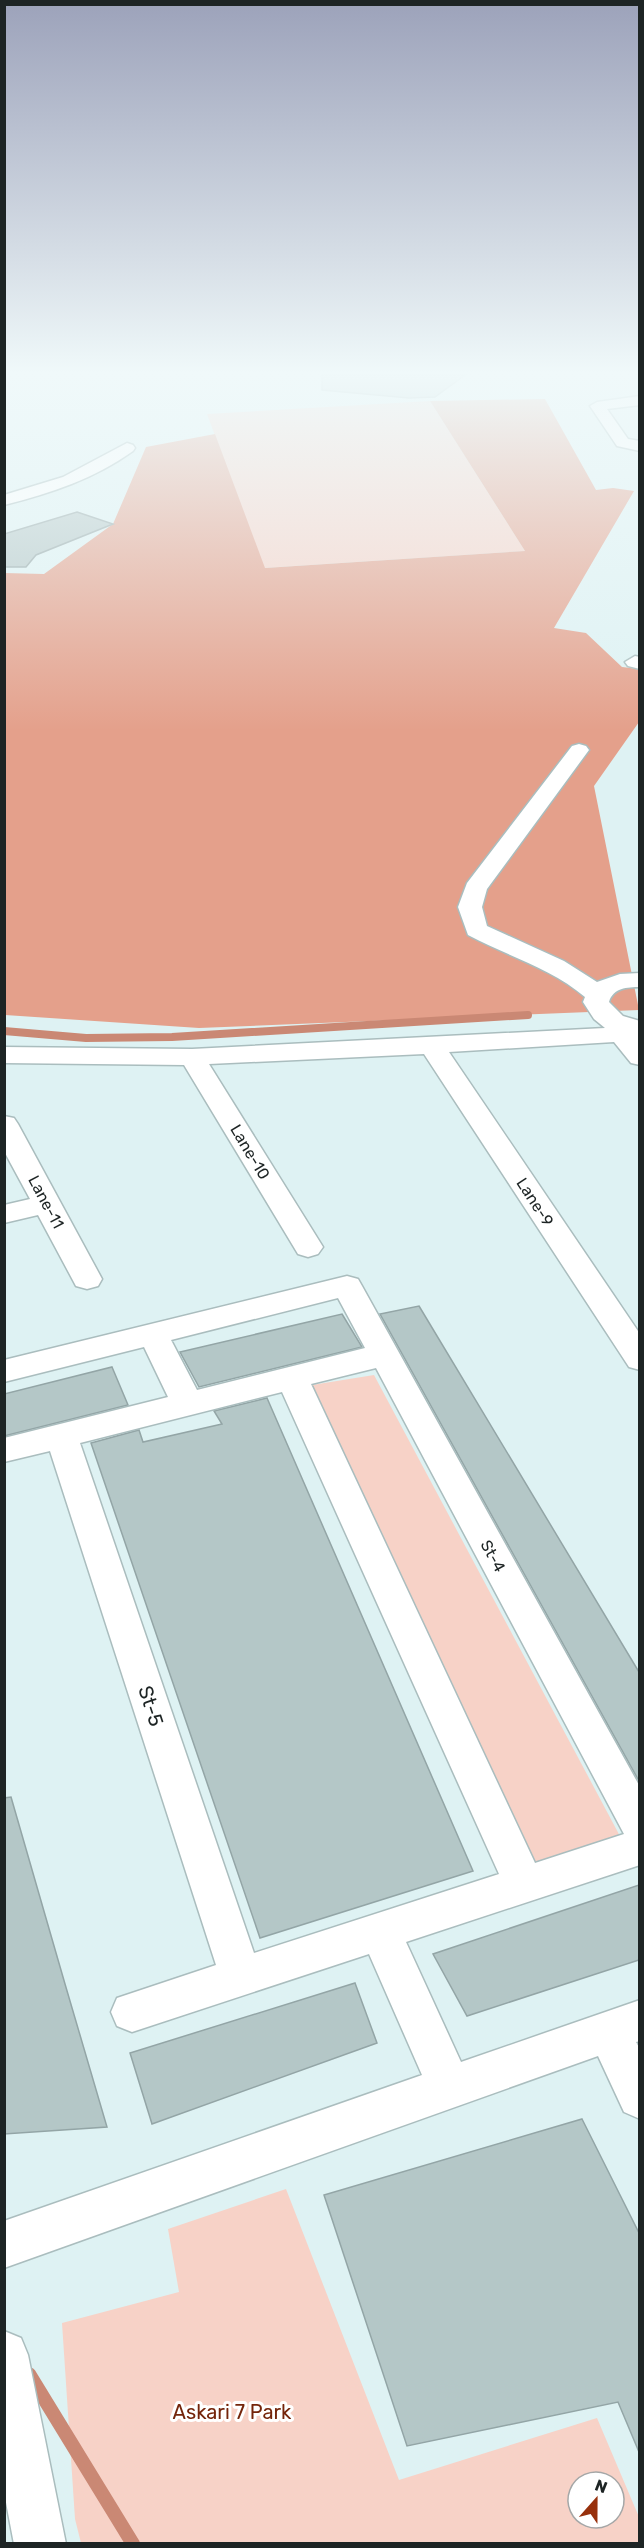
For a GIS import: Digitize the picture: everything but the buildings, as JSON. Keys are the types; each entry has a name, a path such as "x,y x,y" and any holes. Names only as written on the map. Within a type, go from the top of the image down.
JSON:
{"street":[{"path":"4,500 23,494"},
{"path":"579,750 476,888 470,907 476,930 502,945 548,960 637,974"},
{"path":"548,960 573,974 597,998 598,1009 612,1021 634,1032"},
{"path":"532,1039 563,1027 611,984 637,974"},
{"path":"4,1055 192,1057 634,1032"},
{"path":"634,1032 639,1057"},
{"name":"Lane-9","path":"431,1045 639,1359"},
{"name":"Lane-10","path":"192,1057 308,1247"},
{"name":"Lane-11","path":"4,1124 87,1279"},
{"path":"4,1214 47,1204"},
{"name":"St-4","path":"153,1335 347,1286 639,1825"},
{"path":"4,1371 153,1335 188,1404"},
{"path":"4,1450 383,1355"},
{"path":"292,1377 524,1884"},
{"name":"St-5","path":"62,1436 241,1977"},
{"path":"132,2012 639,1847"},
{"path":"380,1931 450,2088"},
{"path":"4,2245 624,2026 639,2097"},
{"path":"4,2355 40,2544"}],"green space":[{"path":"237,494 489,494 525,551 264,568"},
{"path":"374,1375 621,1838 528,1866 312,1385"},
{"name":"Askari 7 Park","path":"286,2189 399,2480 597,2418 619,2470 566,2470 566,2530 626,2530 626,2486 639,2517 639,2543 81,2543 75,2519 62,2323 179,2292 168,2229"}],"shaded area":[{"path":"126,494 237,494 265,568 525,551 489,494 632,494 554,628 586,633 622,667 639,669 639,722 594,786 639,1010 199,1028 5,1015 4,573 44,574 113,524"}],"waterway":[{"path":"4,1031 86,1038 172,1037 528,1015"},
{"path":"29,2374 133,2544"}]}
